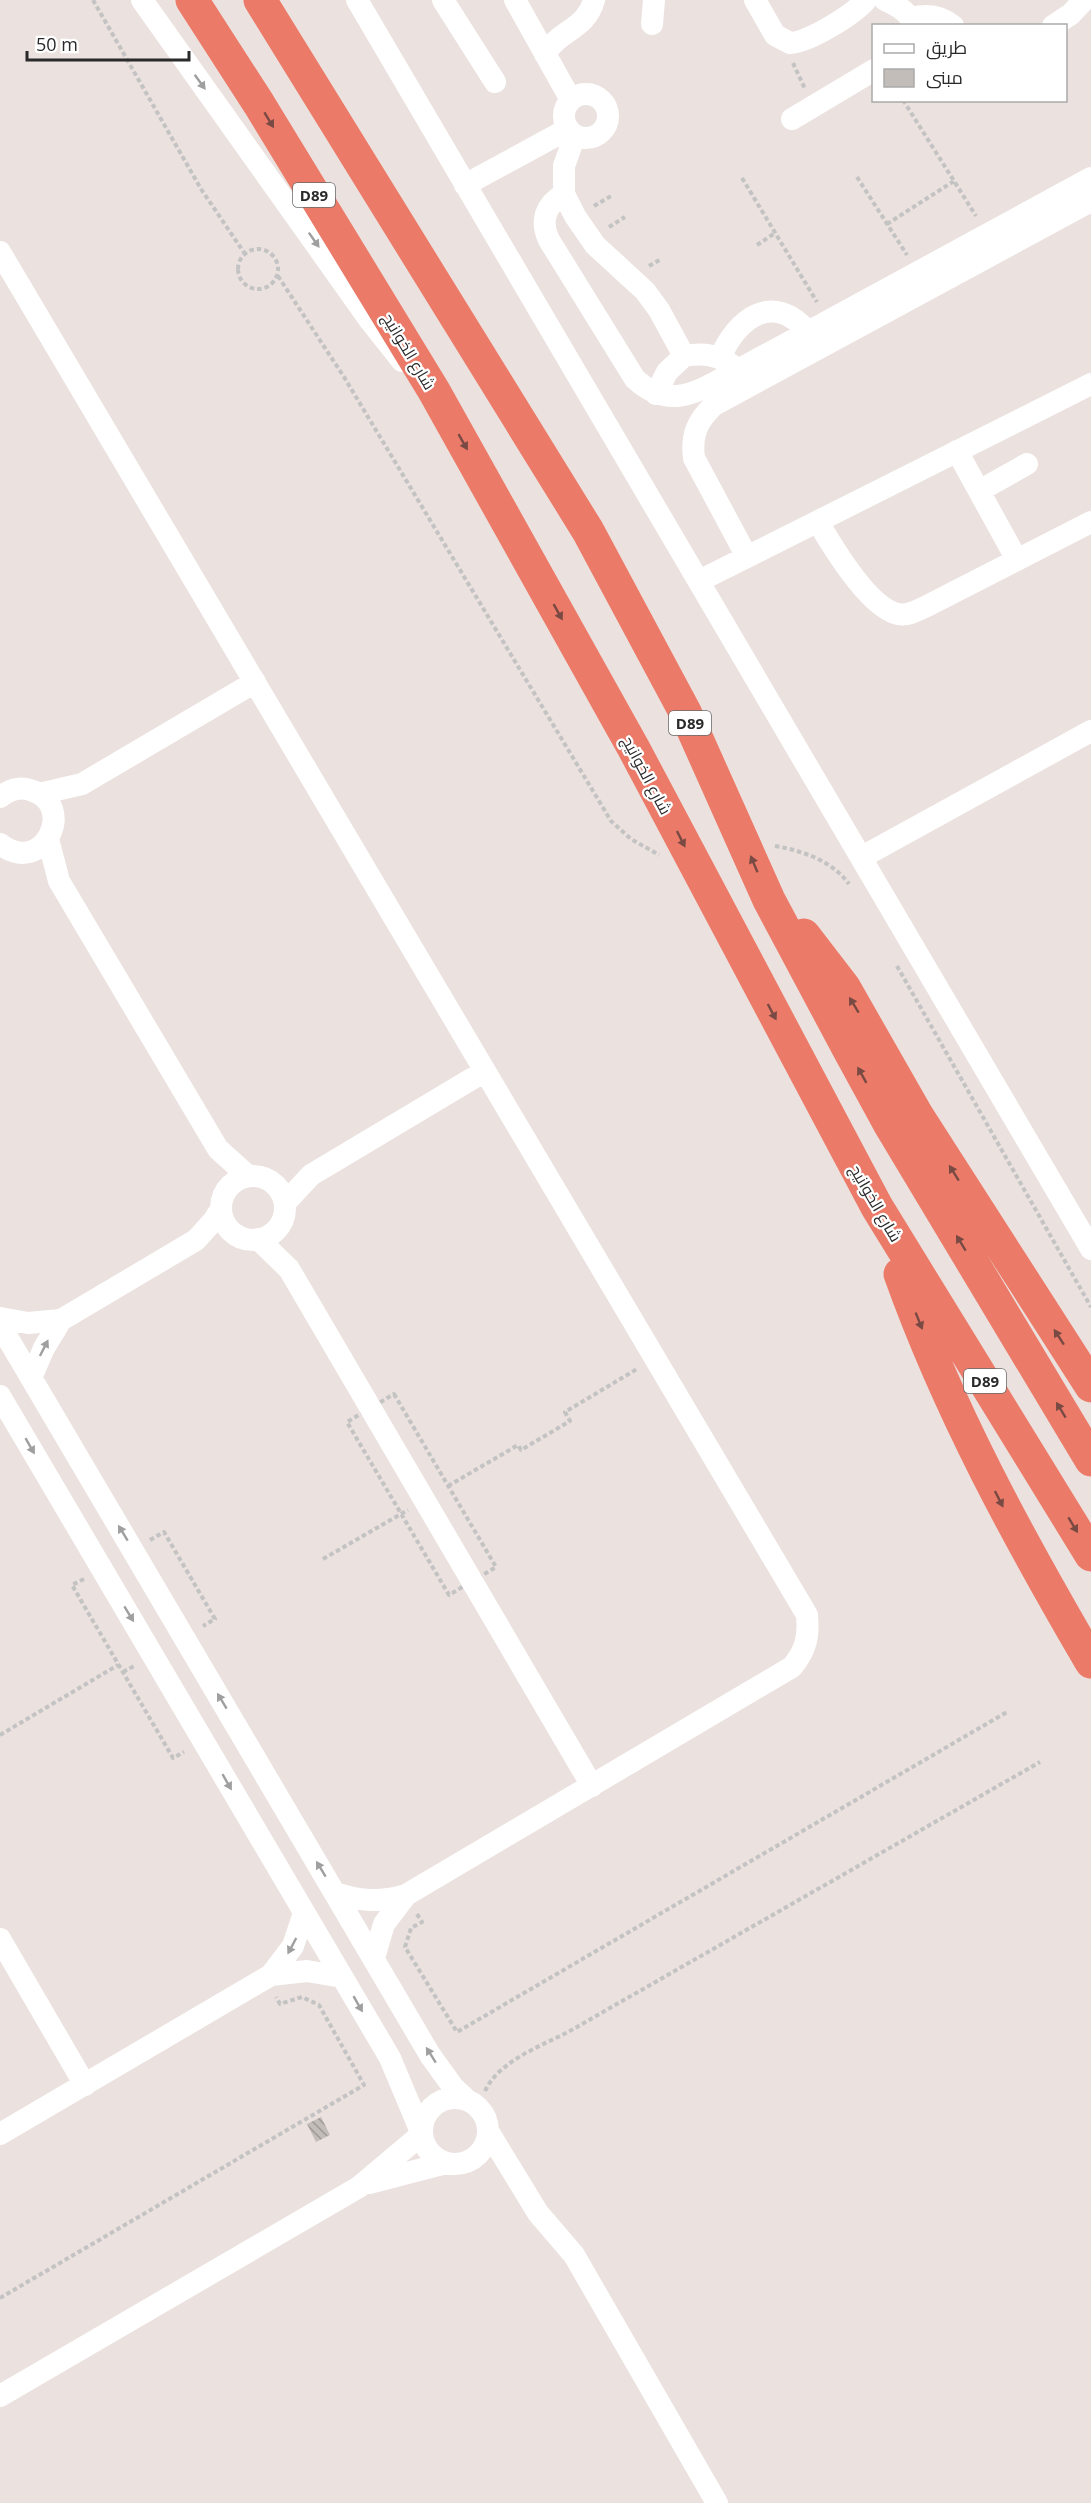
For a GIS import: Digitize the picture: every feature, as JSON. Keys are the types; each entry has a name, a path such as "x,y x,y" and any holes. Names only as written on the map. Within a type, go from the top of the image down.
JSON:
{"highway":[{"name":"شارع الخوانيج","path":"192,0 434,392 634,749 877,1207 1091,1556"},
{"name":"D89","path":"260,0 588,531 685,712 769,900 890,1125 1091,1460"},
{"path":"769,900 793,922 844,987 918,1115 1091,1386"},
{"path":"877,1207 903,1281 965,1431 1034,1563 1091,1662"}],"street":[{"path":"142,0 391,350 434,392"},
{"path":"357,0 1091,1249"},
{"path":"443,0 495,82"},
{"path":"515,0 571,100"},
{"path":"545,54 557,38 584,21 591,12 594,0"},
{"path":"652,24 654,0"},
{"path":"755,0 775,35 790,43 806,39 854,12 866,0"},
{"path":"885,0 904,10 913,22 925,15 938,16 950,24"},
{"path":"1056,24 1071,14 1084,0"},
{"path":"792,119 872,71"},
{"path":"585,94 601,99 608,114 604,129 598,135 582,138 572,132 564,114 571,100 585,94"},
{"path":"465,185 572,132"},
{"path":"572,132 564,166 564,194 575,216 595,245 645,291 659,309 684,356"},
{"path":"564,194 554,200 544,219 544,230 549,240 635,379 656,394 680,397 692,394 729,364 808,332 1091,178"},
{"path":"747,557 694,458 692,443 695,429 703,415 714,405 1091,201"},
{"path":"0,252 807,1615 809,1634 804,1652 792,1667 592,1786 406,1895 371,1901 353,1899 336,1893"},
{"path":"729,364 733,332 744,321 758,314 774,312 789,315 808,332"},
{"path":"656,394 667,372 684,356 702,354 729,364"},
{"path":"699,581 1091,384"},
{"path":"957,451 1017,560"},
{"path":"979,491 1027,464"},
{"path":"818,522 833,549 852,575 885,608 898,614 912,613 1091,522"},
{"path":"8,848 39,848 82,784 255,682"},
{"path":"862,857 1091,731"},
{"path":"14,788 82,784"},
{"path":"14,788 49,804 59,881 218,1149 248,1176"},
{"path":"8,848 59,881"},
{"path":"285,1203 311,1175 485,1071"},
{"path":"218,1149 226,1224 289,1269"},
{"path":"272,1182 311,1175"},
{"path":"0,1318 28,1323 61,1320 196,1240 214,1220 231,1184 248,1176 264,1178 272,1182 282,1194 285,1211 279,1227 270,1235 196,1240"},
{"path":"279,1227 289,1269 592,1786"},
{"path":"31,1378 44,1348 61,1320"},
{"path":"0,1325 430,2055 453,2087 485,2118 488,2131 538,2213 574,2255 717,2503"},
{"path":"1,1399 390,2058 429,2152 446,2163"},
{"path":"374,1958 384,1924 406,1895"},
{"path":"0,2134 268,1977 293,1946 304,1913"},
{"path":"0,1939 85,2085"},
{"path":"268,1977 307,1971 342,1977"},
{"path":"0,2396 359,2187 422,2133 424,2119 430,2108 441,2100 454,2098 472,2104"},
{"path":"359,2187 446,2163 458,2164 470,2160 479,2153 488,2131"}],"path":[{"path":"93,0 201,189 245,254"},
{"path":"782,40 813,106"},
{"path":"904,102 988,234"},
{"path":"857,177 918,273"},
{"path":"742,178 829,321"},
{"path":"887,224 954,181"},
{"path":"757,245 775,233"},
{"path":"257,248 270,252 278,263 278,276 275,282 264,289 251,288 245,285 238,273 240,259 257,248"},
{"path":"278,276 344,377 611,821"},
{"path":"798,850 833,868 852,888"},
{"path":"892,958 1091,1306"},
{"path":"323,1559 518,1445 521,1450 570,1421 565,1412 656,1358"},
{"path":"102,1568 72,1585 118,1665 173,1758 203,1741"},
{"path":"0,1734 118,1665"},
{"path":"406,1895 422,1922 411,1928 405,1947 457,2031 1008,1712"},
{"path":"472,2104 504,2069 521,2057 1040,1762"},
{"path":"0,2298 364,2085 319,2005 302,1997 280,2004 268,1977"}],"building":[{"path":"321,2117 330,2135 316,2142 307,2124"}]}
